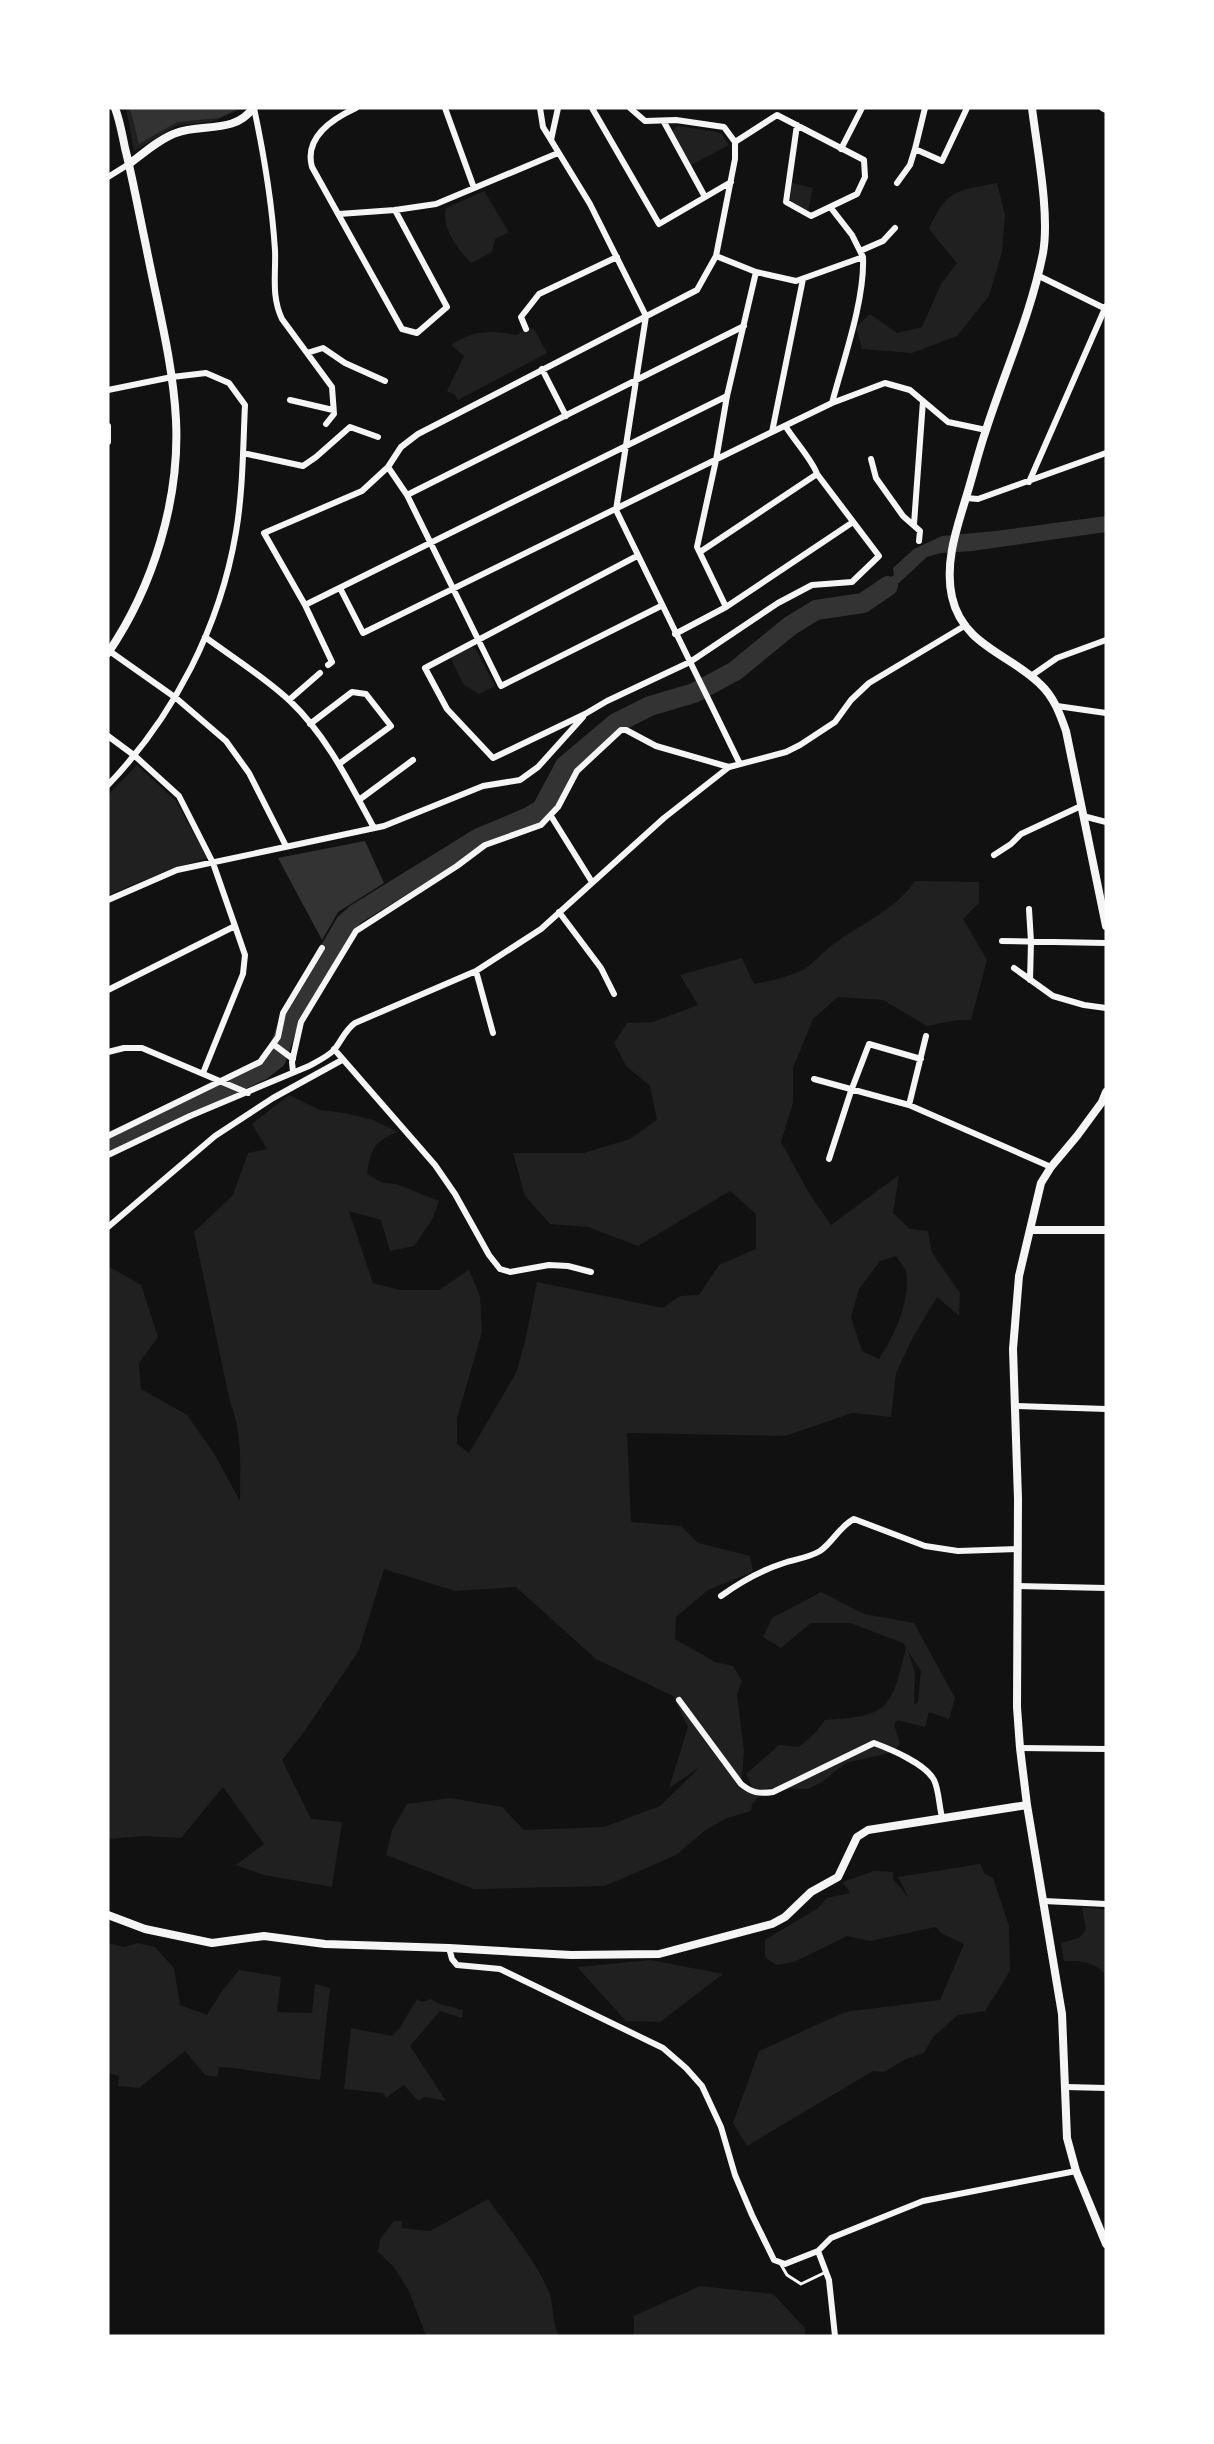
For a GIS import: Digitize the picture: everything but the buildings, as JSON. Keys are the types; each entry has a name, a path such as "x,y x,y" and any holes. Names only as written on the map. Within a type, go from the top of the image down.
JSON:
{"street":[{"path":"115,108 129,164 172,377 176,450 167,513 159,545 126,623 108,651 176,698 226,741 249,773 286,846"},
{"path":"108,177 174,133 188,129 224,126 250,113 254,108"},
{"path":"254,108 264,159 275,251 276,306 282,319 332,387 334,414 326,424"},
{"path":"356,108 320,132 314,140 309,157 312,167 402,329 417,333 447,307 395,210"},
{"path":"445,108 474,188"},
{"path":"540,108 543,127 590,204 646,316 615,510 740,764"},
{"path":"551,141 558,108"},
{"path":"592,108 659,224 731,182"},
{"path":"328,665 332,662 305,605 264,533 362,491 388,467 401,447 418,434 698,290 716,256 735,159 735,142 724,127 676,120 645,121 630,108"},
{"path":"842,149 862,108"},
{"path":"897,183 910,165 925,108"},
{"path":"915,150 942,161 967,108"},
{"path":"1032,108 1044,220 1043,250 1038,275 1012,361 986,430 956,530 950,579 952,599 958,615 982,645 1031,676 1057,706 1066,731 1106,926"},
{"path":"1102,108 1106,110"},
{"path":"735,142 777,115 797,125 842,149 864,160 865,177 857,194 811,216 786,202 797,125"},
{"path":"664,122 705,197"},
{"path":"339,214 436,204 558,153"},
{"path":"831,208 852,235 862,254 864,273 832,404"},
{"path":"716,256 756,272 796,281 862,254 883,241 895,228"},
{"path":"526,329 521,317 539,294 617,257"},
{"path":"726,607 697,547 756,272"},
{"path":"1029,482 1106,308 1038,275"},
{"path":"772,432 803,279"},
{"path":"407,495 744,327"},
{"path":"307,353 323,348 345,363 385,381"},
{"path":"542,369 566,416"},
{"path":"108,390 172,377 206,374 229,383 245,405 236,532 221,596 205,637 176,698 135,756 108,785"},
{"path":"340,588 363,633 772,432 832,404 885,383 910,390 948,422 986,430"},
{"path":"305,605 728,396"},
{"path":"290,400 333,410"},
{"path":"914,524 923,401"},
{"path":"108,426 108,442"},
{"path":"243,453 303,466 316,458 350,427 378,437"},
{"path":"637,556 426,668 447,709 493,758 607,701 691,665 778,603 812,585 852,582 879,556 817,474 815,467 798,447 786,427"},
{"path":"966,498 978,499 1106,453"},
{"path":"871,459 876,478 903,516 920,531 919,540"},
{"path":"388,467 407,495 501,686 661,606"},
{"path":"699,552 817,474"},
{"path":"675,634 726,607 853,522"},
{"path":"108,1155 190,1116 248,1094 326,1056 355,1023 476,971 541,928 698,789 729,767 786,752 806,742 835,722 851,700 869,683 966,626"},
{"path":"205,637 289,700 339,764 374,828"},
{"path":"1031,676 1057,658 1106,640"},
{"path":"289,700 321,673"},
{"path":"310,724 352,692 366,694 391,726 339,764"},
{"path":"1057,706 1106,713"},
{"path":"108,900 177,870 374,828 405,819 483,786 520,780 538,767 585,714"},
{"path":"293,1072 293,1059 304,1014 351,938 361,926 457,866 485,845 531,830 551,816 577,771 621,730 626,730 656,746 729,767"},
{"path":"108,736 135,756 178,796 213,863 244,956 243,974 203,1073"},
{"path":"359,800 413,760"},
{"path":"994,855 1021,834 1081,806"},
{"path":"551,816 592,882"},
{"path":"1083,816 1106,822"},
{"path":"1029,909 1030,980"},
{"path":"559,912 601,968 614,994"},
{"path":"108,990 235,926"},
{"path":"1002,940 1106,943"},
{"path":"108,1136 260,1062 278,1037 283,1013 322,948"},
{"path":"1014,968 1053,996 1084,1005 1106,1008"},
{"path":"476,971 493,1033"},
{"path":"909,1106 926,1036"},
{"path":"273,1044 293,1059"},
{"path":"829,1159 869,1044 921,1059"},
{"path":"108,1052 124,1048 142,1048 248,1094"},
{"path":"334,1049 435,1165 455,1194 489,1255 500,1269 510,1272 549,1265 568,1266 591,1272"},
{"path":"108,1227 216,1136 273,1098 342,1060"},
{"path":"814,1079 909,1106 1051,1167"},
{"path":"1106,1092 1104,1102 1051,1167 1039,1189 1019,1276 1013,1349 1017,1406 1017,1707 1020,1748 1027,1805 1062,2014 1067,2138 1076,2171 1106,2244"},
{"path":"1030,1230 1106,1230"},
{"path":"1017,1406 1106,1409"},
{"path":"721,1596 750,1578 783,1563 806,1558 821,1550 843,1525 854,1519 925,1546 958,1551 1018,1549"},
{"path":"1017,1586 1106,1588"},
{"path":"679,1700 741,1784 748,1790 758,1794 773,1792 874,1743 893,1750 928,1772 934,1780 942,1817"},
{"path":"1020,1748 1106,1749"},
{"path":"108,1915 145,1929 212,1943 264,1936 344,1945 571,1955 659,1954 772,1924 785,1917 811,1892 838,1877 856,1837 862,1833 877,1828 1027,1805"},
{"path":"1044,1901 1106,1904"},
{"path":"448,1948 457,1965 500,1969 663,2048 686,2068 702,2086 721,2127 735,2175 752,2215 774,2259 780,2264 818,2251 831,2238 923,2201 1076,2171"},
{"path":"1066,2087 1106,2088"},
{"path":"818,2251 829,2280 835,2336"}],"lane":[{"path":"780,2264 787,2275 801,2284 826,2272"}],"shaded area":[{"path":"126,108 244,108 211,122 178,125 134,151"},
{"path":"130,108 239,108 219,118 177,122 139,144"},
{"path":"678,126 717,132 722,134 729,145 691,165 672,131"},
{"path":"792,183 813,188 808,211 790,200"},
{"path":"997,183 1005,215 1002,252 989,296 957,336 912,353 862,349 856,327 870,314 897,333 922,327 941,284 957,263 929,229 935,216 941,206 954,194"},
{"path":"484,191 509,232 495,239 492,252 471,263 456,245 448,230 446,208"},
{"path":"528,327 534,329 547,353 458,400 454,394 447,391 464,356 451,345 467,336 482,332 517,335"},
{"path":"1106,516 1106,532 972,551 941,553 927,557 888,593 869,605 864,598 894,575 893,568 914,549 942,536"},
{"path":"471,646 476,650 495,686 479,694 463,684 450,657"},
{"path":"137,765 176,801 207,858 166,871 108,895 108,795"},
{"path":"365,841 384,883 338,912 322,940 278,858"},
{"path":"915,881 979,882 979,903 963,919 987,960 971,1020 927,1026 883,1000 838,997 813,1019 793,1068 793,1103 781,1142 809,1193 831,1225 899,1175 893,1213 910,1229 928,1231 932,1253 960,1293 959,1316 937,1297 913,1337 896,1373 891,1417 852,1413 785,1436 627,1433 631,1522 681,1526 698,1543 750,1556 753,1572 708,1590 676,1617 675,1639 715,1662 733,1666 742,1681 737,1695 744,1750 742,1778 728,1773 753,1789 746,1774 779,1745 799,1747 815,1733 825,1720 863,1716 875,1712 891,1697 896,1684 906,1648 903,1643 850,1623 811,1623 781,1648 763,1637 772,1618 821,1592 864,1614 914,1623 955,1698 949,1719 929,1712 925,1727 898,1720 894,1724 900,1744 893,1752 846,1763 822,1782 808,1789 767,1788 752,1804 751,1811 727,1818 707,1829 676,1855 605,1886 474,1889 386,1855 392,1830 407,1804 450,1798 502,1807 524,1830 604,1827 660,1806 700,1767 669,1788 688,1727 673,1696 596,1659 516,1587 455,1591 384,1569 359,1650 304,1732 282,1760 311,1819 342,1822 332,1887 264,1875 236,1865 264,1844 223,1787 181,1838 145,1836 108,1839 108,1266 141,1285 158,1337 139,1363 141,1389 187,1415 215,1455 240,1501 240,1451 237,1426 194,1232 233,1195 248,1153 267,1149 252,1124 289,1095 320,1110 373,1120 398,1132 375,1147 367,1174 383,1183 396,1184 439,1201 432,1220 414,1246 390,1251 381,1220 349,1211 373,1283 400,1290 439,1290 469,1270 480,1296 482,1332 457,1418 457,1444 469,1453 516,1373 537,1282 663,1308 680,1296 699,1295 719,1265 756,1249 756,1214 730,1191 638,1246 588,1227 550,1224 525,1196 513,1153 584,1153 630,1139 657,1120 650,1086 626,1066 614,1043 627,1023 653,1022 698,1005 680,975 742,958 754,984 791,975 807,968 831,946 887,909 907,892","holes":["896,1256 906,1272 906,1295 900,1318 879,1359 862,1351 851,1317 859,1289 880,1261","908,1651 921,1671 918,1702 914,1705 915,1673"]},
{"path":"980,1864 985,1874 993,1878 1009,1926 1010,1971 985,2011 958,2015 933,2037 924,2053 906,2059 884,2072 873,2071 747,2146 733,2123 759,2051 845,2012 940,2000 964,1944 941,1933 936,1927 870,1941 847,1936 794,1962 776,1965 765,1957 765,1940 818,1908 827,1898 850,1893 843,1882 874,1871 893,1872 893,1879 909,1898 898,1877"},
{"path":"1082,1907 1106,1910 1106,1993 1104,1973 1099,1969 1086,1962 1064,1961 1061,1943 1079,1938 1086,1930"},
{"path":"108,1943 125,1947 137,1943 155,1947 174,1968 180,2005 207,2015 239,1970 281,1977 277,2012 312,2013 315,1984 330,1988 320,2080 219,2067 217,2077 205,2075 185,2051 139,2088 118,2086 119,2076 108,2073"},
{"path":"650,1960 723,1974 660,2022 626,2021 577,1967"},
{"path":"417,1999 422,2002 431,1999 439,2004 463,2010 462,2018 440,2011 410,2046 446,2101 424,2097 418,2101 404,2085 386,2098 383,2093 344,2089 351,2028 392,2036 399,2029"},
{"path":"488,2199 524,2248 547,2287 559,2336 426,2336 409,2291 393,2266 378,2252 380,2239 394,2221 402,2221 402,2228 430,2231"},
{"path":"700,2286 773,2294 805,2328 805,2336 634,2336 634,2316"}],"waterway":[{"path":"108,1143 262,1070 276,1059 289,1021 345,924 356,914 479,838 529,817 542,809 565,766 616,723 650,706 694,693 735,671 790,626 816,610 863,603 888,586"}]}
